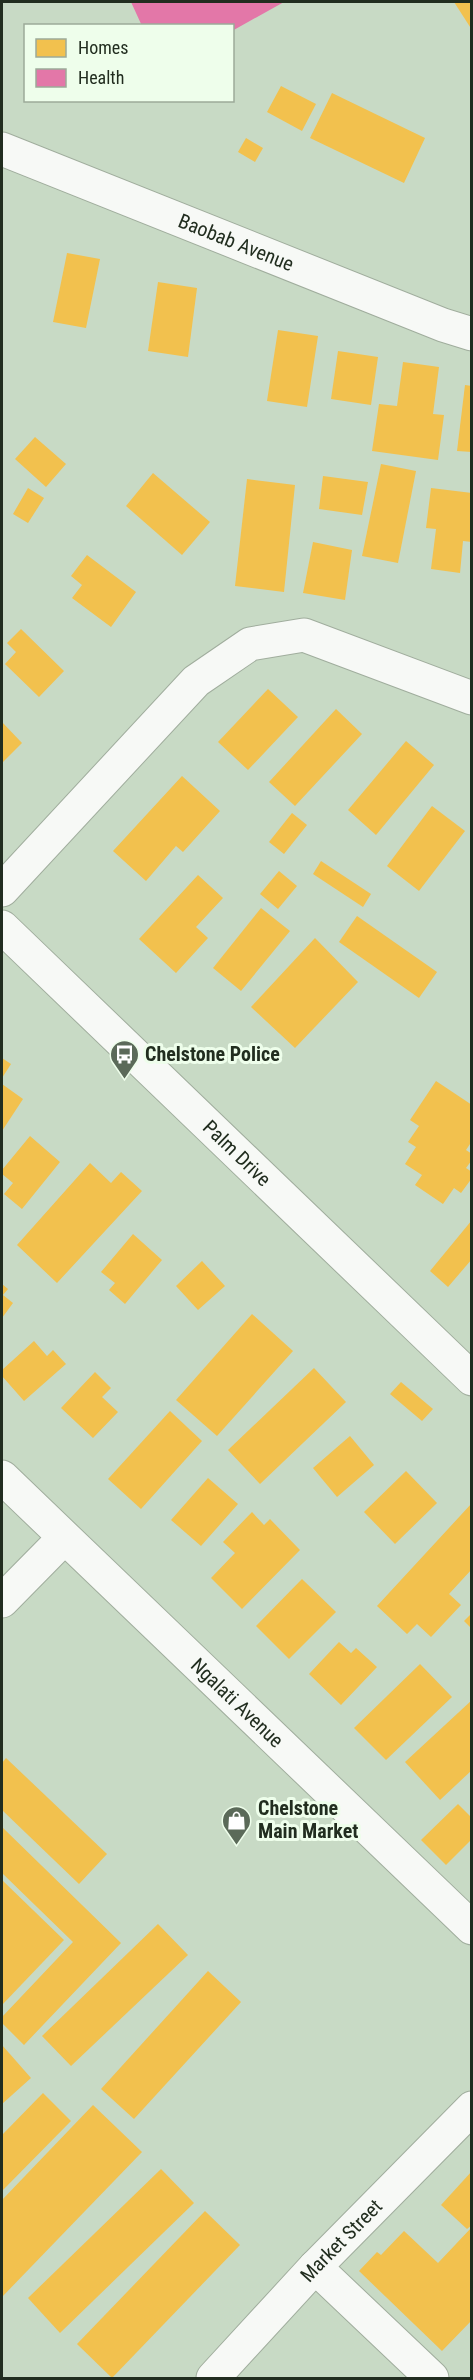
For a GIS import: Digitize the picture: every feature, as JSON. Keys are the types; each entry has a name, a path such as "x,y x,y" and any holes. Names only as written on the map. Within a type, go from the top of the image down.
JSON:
{"street":[{"name":"Baobab Avenue","path":"2,149 471,334"},
{"path":"2,890 196,681 250,644 304,635 471,698"},
{"name":"Palm Drive","path":"2,927 471,1379"},
{"name":"Ngalati Avenue","path":"2,1477 471,1928"},
{"path":"2,1601 64,1538"},
{"name":"Market Street","path":"213,2379 315,2267 471,2108"},
{"path":"315,2267 432,2379"}],"building: Homes":[{"path":"454,2 472,2 472,30"},
{"path":"281,86 316,104 302,131 267,112"},
{"path":"332,93 425,138 404,183 310,138"},
{"path":"246,138 263,148 255,162 238,152"},
{"path":"67,253 100,259 86,328 53,322"},
{"path":"158,282 197,288 188,357 148,351"},
{"path":"278,330 318,336 307,407 267,401"},
{"path":"338,351 378,357 371,405 331,399"},
{"path":"403,362 439,367 433,414 444,415 438,460 372,451 379,404 397,406"},
{"path":"465,385 472,386 472,452 457,451"},
{"path":"35,437 66,464 46,487 15,459"},
{"path":"381,464 416,471 398,563 362,556"},
{"path":"153,473 210,522 182,555 126,506"},
{"path":"323,476 368,482 362,515 319,509"},
{"path":"247,479 295,485 284,592 235,586"},
{"path":"28,488 44,498 28,523 13,514"},
{"path":"431,488 472,493 472,542 463,541 460,573 431,569 436,529 426,528"},
{"path":"313,542 352,550 345,600 303,593"},
{"path":"87,555 136,592 111,627 72,598 82,585 71,576"},
{"path":"21,629 64,671 39,697 5,664 16,652 7,643"},
{"path":"268,689 298,717 248,770 218,742"},
{"path":"336,709 362,734 295,806 269,782"},
{"path":"2,722 22,743 2,763"},
{"path":"406,741 434,765 376,835 348,810"},
{"path":"182,776 220,811 183,852 176,846 146,881 113,851"},
{"path":"432,806 465,831 419,891 387,866"},
{"path":"292,813 307,825 284,854 269,842"},
{"path":"321,861 371,894 363,907 313,874"},
{"path":"279,871 297,886 278,909 260,894"},
{"path":"198,875 223,898 196,927 208,938 176,973 139,939"},
{"path":"261,908 290,931 241,991 213,968"},
{"path":"357,916 437,972 419,998 339,942"},
{"path":"315,938 358,982 295,1048 251,1007"},
{"path":"2,1058 11,1064 2,1078"},
{"path":"436,1081 472,1105 472,1141 466,1150 472,1154 472,1160 466,1168 472,1172 472,1178 461,1193 454,1188 443,1204 415,1185 422,1175 405,1164 416,1147 408,1142 419,1126 410,1120"},
{"path":"2,1084 23,1099 2,1131"},
{"path":"30,1136 60,1162 22,1209 4,1194 13,1183 2,1174 2,1170"},
{"path":"90,1163 111,1183 121,1172 142,1191 57,1283 17,1245"},
{"path":"472,1220 472,1259 448,1287 430,1271"},
{"path":"133,1234 162,1260 125,1304 109,1290 115,1283 101,1272"},
{"path":"202,1261 225,1286 198,1310 176,1286"},
{"path":"2,1284 8,1289 3,1295 13,1303 2,1318"},
{"path":"252,1314 293,1351 217,1436 176,1400"},
{"path":"34,1341 47,1356 53,1350 66,1364 24,1401 2,1376 2,1370"},
{"path":"314,1368 346,1402 260,1484 228,1450"},
{"path":"95,1372 111,1388 102,1397 118,1412 93,1438 61,1408"},
{"path":"401,1382 433,1409 422,1421 390,1394"},
{"path":"170,1411 202,1441 141,1509 108,1479"},
{"path":"350,1436 374,1465 337,1497 313,1468"},
{"path":"406,1471 437,1503 395,1544 364,1512"},
{"path":"208,1478 238,1504 201,1546 171,1520"},
{"path":"472,1503 472,1569 449,1594 461,1605 431,1637 417,1624 407,1634 377,1606"},
{"path":"252,1512 264,1525 270,1519 300,1550 242,1609 211,1578 235,1553 223,1542"},
{"path":"302,1579 336,1612 289,1659 256,1626"},
{"path":"472,1613 472,1629 464,1621"},
{"path":"339,1642 351,1653 356,1648 377,1667 341,1705 309,1674"},
{"path":"420,1664 452,1697 386,1760 354,1728"},
{"path":"472,1700 472,1770 440,1800 405,1762"},
{"path":"6,1758 107,1854 79,1884 2,1810 2,1763"},
{"path":"458,1804 472,1818 472,1839 446,1865 421,1840"},
{"path":"2,1827 121,1943 24,2045 2,2023 2,2017 73,1942 2,1873"},
{"path":"2,1880 64,1940 2,2005"},
{"path":"158,1924 188,1955 71,2066 42,2036"},
{"path":"208,1971 241,2002 134,2119 101,2089"},
{"path":"2,2045 31,2078 2,2104"},
{"path":"43,2093 71,2121 2,2191 2,2135"},
{"path":"93,2105 142,2152 2,2297 2,2200"},
{"path":"161,2169 194,2203 60,2333 28,2298"},
{"path":"472,2171 472,2225 467,2229 441,2205"},
{"path":"205,2211 240,2245 112,2378 77,2344"},
{"path":"472,2227 472,2320 442,2351 359,2271 377,2252 381,2255 404,2231 438,2263"}],"building: Health":[{"path":"131,2 284,2 234,30 234,24 141,24"}],"place":[{"name":"Chelstone Police","path":"124,1080"},
{"name":"Chelstone Main Market","path":"237,1846"}]}
